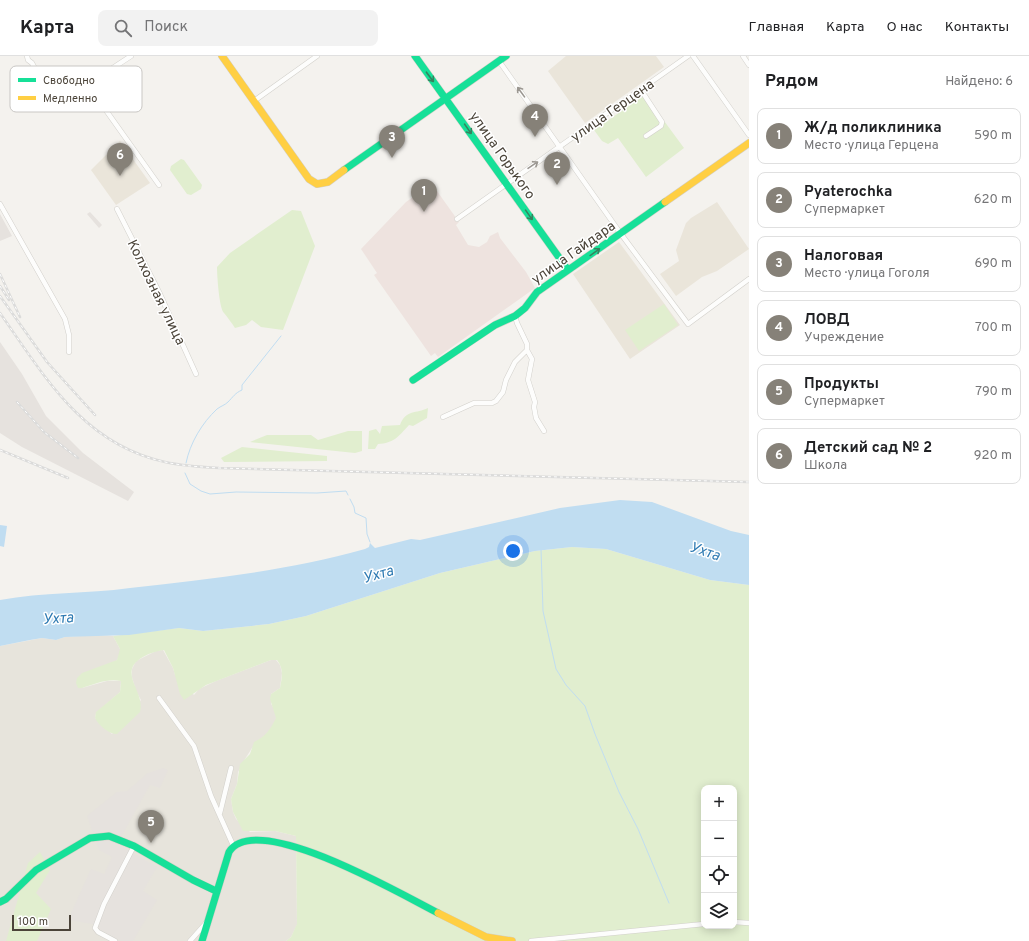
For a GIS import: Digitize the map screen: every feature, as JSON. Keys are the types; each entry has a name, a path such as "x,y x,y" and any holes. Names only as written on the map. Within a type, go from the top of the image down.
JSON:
{"street":[{"path":"27,56 28,60 34,66"},
{"path":"116,66 131,56"},
{"path":"222,56 309,179 317,184 328,182 446,98 497,58 506,56"},
{"path":"254,101 316,56"},
{"name":"улица Горького","path":"415,56 568,270"},
{"name":"улица Герцена","path":"457,219 688,56"},
{"path":"693,56 749,136"},
{"path":"743,56 749,65"},
{"path":"497,58 621,234 688,324 749,279"},
{"path":"640,90 662,122 661,126 646,136"},
{"path":"107,112 159,185"},
{"name":"улица Гайдара","path":"413,380 495,324 515,316 525,308 537,292 749,143"},
{"path":"0,204 65,319 69,335 69,352"},
{"name":"Колхозная улица","path":"117,209 159,292 196,374"},
{"path":"515,316 527,344 527,350 532,359 528,380 535,402 534,407 536,418 544,431"},
{"path":"443,417 474,404 492,403 496,401 503,392 506,380 515,362 527,350"},
{"path":"159,698 194,746 211,796 234,845"},
{"path":"220,813 231,768"},
{"path":"0,902 6,899 36,870 90,838 109,836 134,846 193,880 216,891"},
{"path":"202,941 229,852 234,845 245,840 254,839 309,851 486,937 512,941"},
{"path":"115,941 98,932 95,928 104,904 134,846"},
{"path":"190,941 209,919"},
{"path":"737,922 749,923"},
{"path":"531,941 701,924"}],"shaded area":[{"path":"566,56 656,56 664,67 585,123 548,71"},
{"path":"120,141 150,183 116,205 91,170"},
{"path":"432,184 459,222 456,225 468,245 479,247 487,242 490,236 498,232 500,238 526,272 535,288 438,357 435,353 431,356 374,275 377,273 361,249 406,202"},
{"path":"717,202 749,249 717,271 702,277 676,296 660,274 679,261 676,250 686,223 691,218"},
{"path":"90,212 102,225 99,228 87,214"},
{"path":"0,214 12,236 0,241"},
{"path":"619,242 680,325 630,359 573,274"},
{"path":"0,342 22,374 46,416 83,453 134,492 128,501 22,447 0,433"},
{"path":"98,635 113,636 120,649 120,655 117,660 82,688 107,681 121,681 120,692 96,713 95,718 112,734 141,700 136,691 132,677 132,669 136,661 156,651 163,650 173,668 175,675 194,695 199,689 216,681 271,660 276,660 280,665 282,673 280,688 271,694 271,704 275,710 277,718 269,732 252,748 245,759 238,772 237,784 231,799 233,812 236,819 250,832 275,831 296,836 297,925 291,937 286,941 0,941 0,646 42,638 56,640 65,637"},
{"path":"163,768 168,770 160,788 150,785 117,844 157,867 143,891 157,900 133,941 121,941 100,930 93,924 68,920 91,869 104,874 112,857 99,850 87,816 117,792 127,791 148,773"}],"green space":[{"path":"645,95 684,148 646,177 618,138 608,144 602,141 594,130"},
{"path":"181,159 184,160 202,185 201,189 191,195 187,194 170,170 171,166"},
{"path":"292,210 301,211 315,246 283,330 261,327 252,320 246,325 235,328 222,310 217,267 230,253"},
{"path":"664,304 678,325 639,351 625,330"},
{"path":"428,408 427,418 413,426 409,425 392,441 378,444 375,449 368,449 369,431 376,429 380,434 382,426 400,425 402,420 408,414"},
{"path":"348,431 362,431 362,451 355,453 250,442 267,435 311,435 318,440"},
{"path":"242,447 327,456 327,461 224,462 221,458"},
{"path":"572,547 606,549 710,580 749,585 749,941 286,941 291,937 297,924 296,836 275,831 243,831 233,812 231,799 237,784 240,764 250,754 254,742 267,732 276,718 270,699 271,694 280,688 281,684 282,670 277,660 271,660 206,685 184,700 180,694 173,668 164,650 148,654 135,663 132,669 132,676 141,705 140,712 117,734 111,733 104,729 95,718 96,712 120,692 121,681 106,681 82,688 78,688 76,683 77,678 82,673 117,660 120,649 113,636 179,628 203,631 269,624 306,616 440,573 535,551"},
{"path":"40,852 50,870 36,893 51,909 37,941 6,941 28,863"}],"water":[{"name":"Ухта","path":"620,500 652,502 731,531 749,535 749,585 710,580 606,549 572,547 535,551 440,573 306,616 269,624 203,631 179,628 129,635 65,637 56,640 42,638 0,646 0,600 16,597 114,590 277,569 336,557 365,549 369,547 370,543 375,548 411,539 420,540 560,508"},
{"path":"0,525 7,526 4,547 0,546"}],"waterway":[{"path":"186,463 190,448 206,421 217,409 227,403 242,390 242,385 281,336"},
{"path":"185,473 190,484 201,491 210,494 236,492 317,493 346,491 348,495"},
{"path":"350,499 355,513 366,518 367,534 370,542"},
{"path":"541,549 543,611 556,669 566,685 585,706 619,792 638,829 669,903"}],"railway":[{"path":"0,274 20,317"},
{"path":"0,286 9,300"},
{"path":"0,296 47,362 95,415"},
{"path":"0,313 50,384 89,424 111,440 136,453 165,462 219,468 749,482"},
{"path":"17,402 44,432 78,458"},
{"path":"0,450 68,478"}],"traffic: fast":[{"path":"415,56 568,270"},
{"path":"344,170 506,56"},
{"path":"413,380 495,325 515,316 525,308 537,292 665,202"},
{"path":"0,902 6,899 36,870 90,838 109,836 134,846 193,880 216,891"},
{"path":"202,941 229,852 244,842 268,841 298,848 331,860 395,890 438,913"}],"traffic: slow":[{"path":"222,56 309,179 317,184 328,182 344,170"},
{"path":"665,202 749,143"},
{"path":"438,913 486,937 512,941"}],"place":[{"name":"ЛОВД","path":"535,137"},
{"name":"Налоговая","path":"392,158"},
{"name":"Детский сад № 2","path":"120,176"},
{"name":"Pyaterochka","path":"557,185"},
{"name":"Ж/д поликлиника","path":"424,212"},
{"name":"Продукты","path":"151,843"}]}
